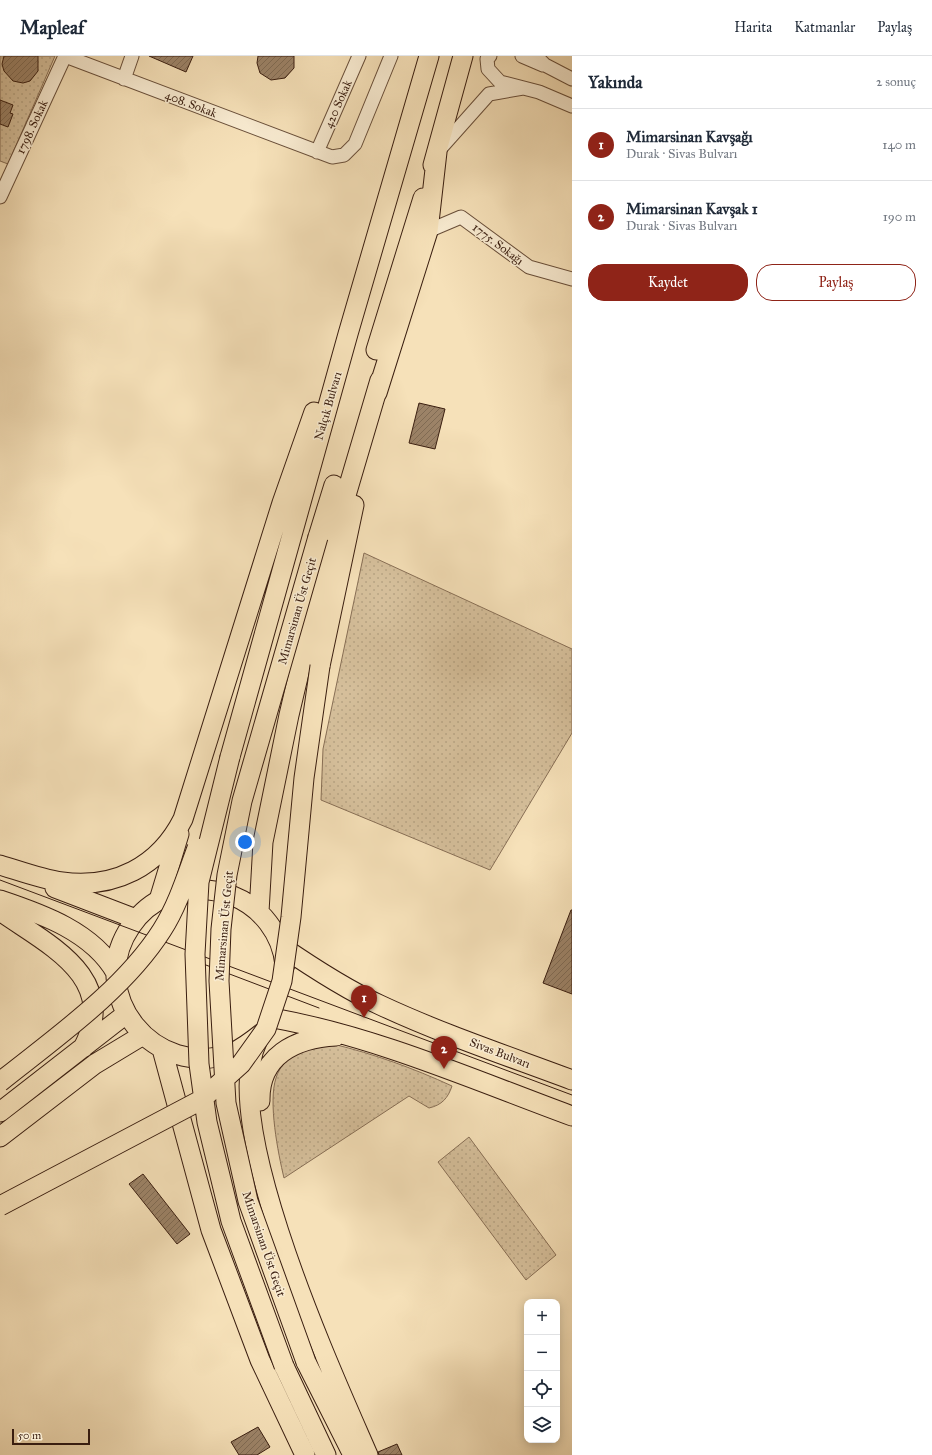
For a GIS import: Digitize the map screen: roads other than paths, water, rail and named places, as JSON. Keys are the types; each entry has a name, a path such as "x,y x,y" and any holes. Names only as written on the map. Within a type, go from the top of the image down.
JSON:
{"highway":[{"name":"Nalçık Bulvarı","path":"230,757 348,334 429,56"},
{"path":"259,912 263,842 292,700 339,513 428,231 437,152 463,56"},
{"name":"Mimarsinan Üst Geçit","path":"353,1455 306,1362 248,1201 226,1103 219,981 221,929 227,875 242,801 318,537 437,152"},
{"path":"159,900 282,503 320,395 348,334"},
{"path":"0,1206 200,1100 241,1064 266,1029 282,981 291,917 304,778 320,666 380,380"},
{"path":"0,1082 113,988 162,930 181,891 230,757"},
{"name":"Mimarsinan Üst Geçit","path":"230,757 199,882 195,954 199,1064 207,1122 231,1221 284,1366 326,1455"},
{"path":"0,866 61,882 90,884 111,881 133,872 155,857 173,837 183,820"},
{"path":"0,866 136,919"},
{"path":"268,1025 248,1044 232,1052 215,1057 197,1058 179,1055 162,1049 143,1035 126,1014 117,987 116,972 122,944 136,919 159,900 178,892 200,889 221,891 242,899 259,912 276,934 281,946 284,960 285,984 281,1002 268,1025 251,1055 249,1105 260,1165 286,1251 325,1354 368,1455"},
{"path":"0,900 49,919 80,935 104,955 116,972"},
{"path":"0,911 64,956 84,978 92,996 94,1014 90,1031 83,1048"},
{"name":"Sivas Bulvarı","path":"281,946 330,978 381,1006 448,1034 572,1080"},
{"path":"0,1112 126,1014"},
{"path":"268,1025 353,1036 572,1116"},
{"path":"0,1137 95,1064 143,1035"},
{"path":"260,1165 260,1092 264,1076 270,1066 286,1049 302,1040 323,1036 353,1036"},
{"path":"162,1049 211,1230 260,1360 305,1455"}],"street":[{"name":"408. Sokak","path":"65,56 326,156 339,157 352,148 391,56"},
{"name":"1798. Sokak","path":"1,194 65,56"},
{"path":"124,79 132,56"},
{"name":"420 Sokak","path":"317,152 359,56"},
{"path":"490,56 487,58 488,69 500,82 523,88 572,106"},
{"path":"522,56 541,61 572,79"},
{"path":"437,152 489,94 523,88"},
{"name":"1775. Sokağı","path":"428,231 461,217 529,267 572,279"}],"tram line":[{"path":"0,880 572,1095"},
{"path":"198,962 319,1008"}],"place":[{"name":"Mimarsinan Kavşağı","path":"364,1018"},
{"name":"Mimarsinan Kavşak 1","path":"444,1069"}]}
